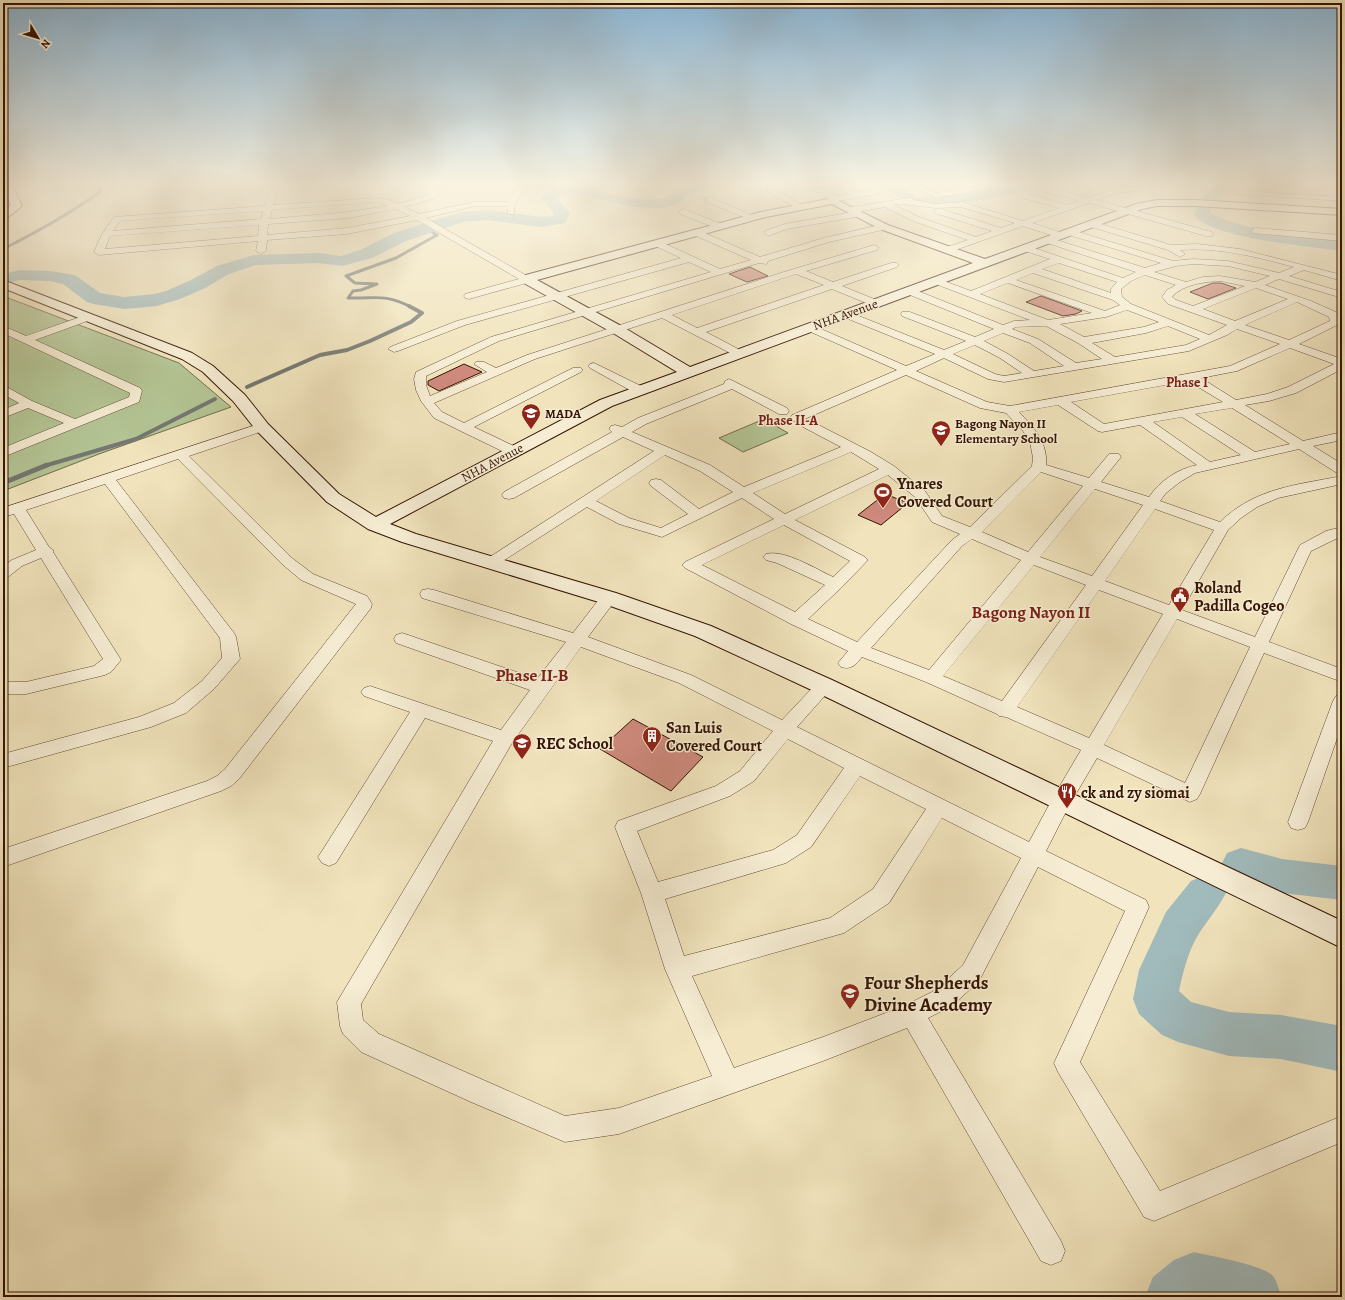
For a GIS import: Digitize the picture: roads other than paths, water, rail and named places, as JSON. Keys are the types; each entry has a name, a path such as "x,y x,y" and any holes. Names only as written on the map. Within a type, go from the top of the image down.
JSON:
{"street":[{"path":"101,246 99,252 159,251 202,246"},
{"path":"261,251 262,246"},
{"path":"466,246 618,330 688,372"},
{"path":"469,296 647,246"},
{"path":"662,246 719,272"},
{"path":"729,246 792,272 834,286 875,303"},
{"path":"513,451 438,415 431,407 419,382 420,374 495,339 807,246"},
{"path":"935,246 984,263"},
{"path":"947,250 960,246"},
{"name":"NHA Avenue","path":"375,525 606,403 808,327 1031,246"},
{"path":"1065,246 1186,285"},
{"path":"1109,246 1170,263"},
{"path":"1163,246 1171,248 1190,261"},
{"path":"1171,248 1200,247 1225,249 1262,256 1342,278"},
{"path":"428,401 531,357 618,330 792,272 874,248"},
{"path":"1025,248 1122,281"},
{"path":"394,349 461,323 688,258"},
{"path":"972,294 1059,260"},
{"path":"1117,298 1116,289 1122,281 1170,263 1190,261 1231,263 1279,276 1342,296"},
{"path":"696,332 894,265"},
{"path":"1192,310 1304,267"},
{"path":"1034,270 1117,298 1127,306 1210,339"},
{"path":"808,327 984,405 1010,410 1192,378 1233,369 1288,344 1335,322 1334,315 1297,299 1240,281 1208,278 1170,292 1167,297 1172,302 1192,310 1235,325 1288,344 1342,363"},
{"path":"1008,280 1106,314"},
{"path":"936,281 1047,323 1082,341 1113,361"},
{"path":"3,284 86,318 187,356 208,369 239,398 262,427 333,498 375,525 409,538 609,598 702,631 824,686 1342,935"},
{"path":"909,291 1034,341 1074,368"},
{"path":"1006,307 1043,293"},
{"path":"845,314 944,354 995,378 1004,379 1189,348 1210,339 1235,325 1297,299"},
{"path":"1127,306 1106,314 1047,323 1020,322 974,340 801,421 889,469 926,501 930,511 937,519 1030,558 1342,676"},
{"path":"664,314 738,353"},
{"path":"906,314 974,340 1004,356 1033,375"},
{"path":"27,339 86,318"},
{"path":"1082,341 1146,330 1167,323"},
{"path":"3,329 136,391 136,399 3,452"},
{"path":"1061,401 1102,428 1269,397 1292,390 1342,363"},
{"path":"480,364 496,372"},
{"path":"594,366 639,390"},
{"path":"463,428 577,370"},
{"path":"1192,378 1342,470"},
{"path":"509,495 619,430 731,384 783,411"},
{"path":"3,389 28,404 74,423"},
{"path":"3,414 28,404"},
{"path":"846,663 860,650 957,543 970,534 1039,467 1039,450 1035,437 1010,410"},
{"path":"1184,412 1251,455"},
{"path":"1142,420 1207,466"},
{"path":"3,688 26,688 99,671 110,664 112,660 112,657 46,551 10,510 262,427"},
{"path":"619,430 705,468 742,494 783,519 860,560 797,620"},
{"path":"1006,711 1161,490 1175,479 1191,470 1251,455 1342,436"},
{"path":"586,501 624,520 662,533 742,494 850,448"},
{"path":"490,563 664,450"},
{"path":"3,858 214,786 224,781 232,774 363,608 364,604 357,598 308,577 287,561 180,454"},
{"path":"932,678 1114,456"},
{"path":"1039,467 1093,483 1222,528"},
{"path":"889,469 783,519 690,566 860,650 932,678 1094,748 1190,794 1305,548 1330,534 1342,531"},
{"path":"3,762 144,722 180,708 208,686 231,659 228,637 108,478"},
{"path":"609,598 541,687 505,738 350,1002 352,1026 370,1043 480,1093 565,1129 619,1121 822,1049 912,1014 944,998 971,973 1062,800 1094,748 1222,528 1234,516 1264,498 1342,480"},
{"path":"656,483 698,515"},
{"path":"3,574 17,564 46,551"},
{"path":"771,556 781,559 836,584"},
{"path":"428,594 578,640 685,679 1138,907 1066,1063 1154,1207 1342,1129"},
{"path":"402,639 541,687"},
{"path":"728,1083 677,969 652,893 625,827 723,790 747,776 785,729 824,686"},
{"path":"370,692 505,738"},
{"path":"1298,822 1342,701"},
{"path":"329,857 421,709"},
{"path":"652,893 779,857 804,841 857,765"},
{"path":"677,969 836,926 881,896 939,806"},
{"path":"912,1014 1051,1251"}],"waterway":[{"path":"3,249 9,246"},
{"path":"3,279 20,275 50,276 69,279 94,298 124,303 157,300 173,295 198,284 223,270 254,260 319,258 342,261 366,254 383,246"},
{"path":"410,307 386,298 348,298 353,291 361,290 377,284 355,283 346,276 396,258 418,246"},
{"path":"247,387 320,355 347,350 411,322 422,313 410,307"},
{"path":"46,465 136,439 215,399"},
{"path":"3,483 46,465"},
{"path":"1241,865 1282,876 1342,883"},
{"path":"1205,893 1181,925 1161,970 1155,999 1178,1020 1229,1034 1281,1037 1342,1049"},
{"path":"1173,1297 1194,1280 1250,1293 1254,1297"}],"place":[{"name":"MADA","path":"531,430"},
{"name":"Bagong Nayon II Elementary School","path":"941,447"},
{"name":"Ynares Covered Court","path":"883,509"},
{"name":"Roland Padilla Cogeo","path":"1180,613"},
{"name":"San Luis Covered Court","path":"652,753"},
{"name":"REC School","path":"522,760"},
{"name":"ck and zy siomai","path":"1067,809"},
{"name":"Four Shepherds Divine Academy","path":"850,1010"}],"district":[{"name":"Phase I","path":"1187,382"},
{"name":"Phase II-A","path":"788,420"},
{"name":"Bagong Nayon II","path":"1031,612"},
{"name":"Phase II-B","path":"532,675"}]}
